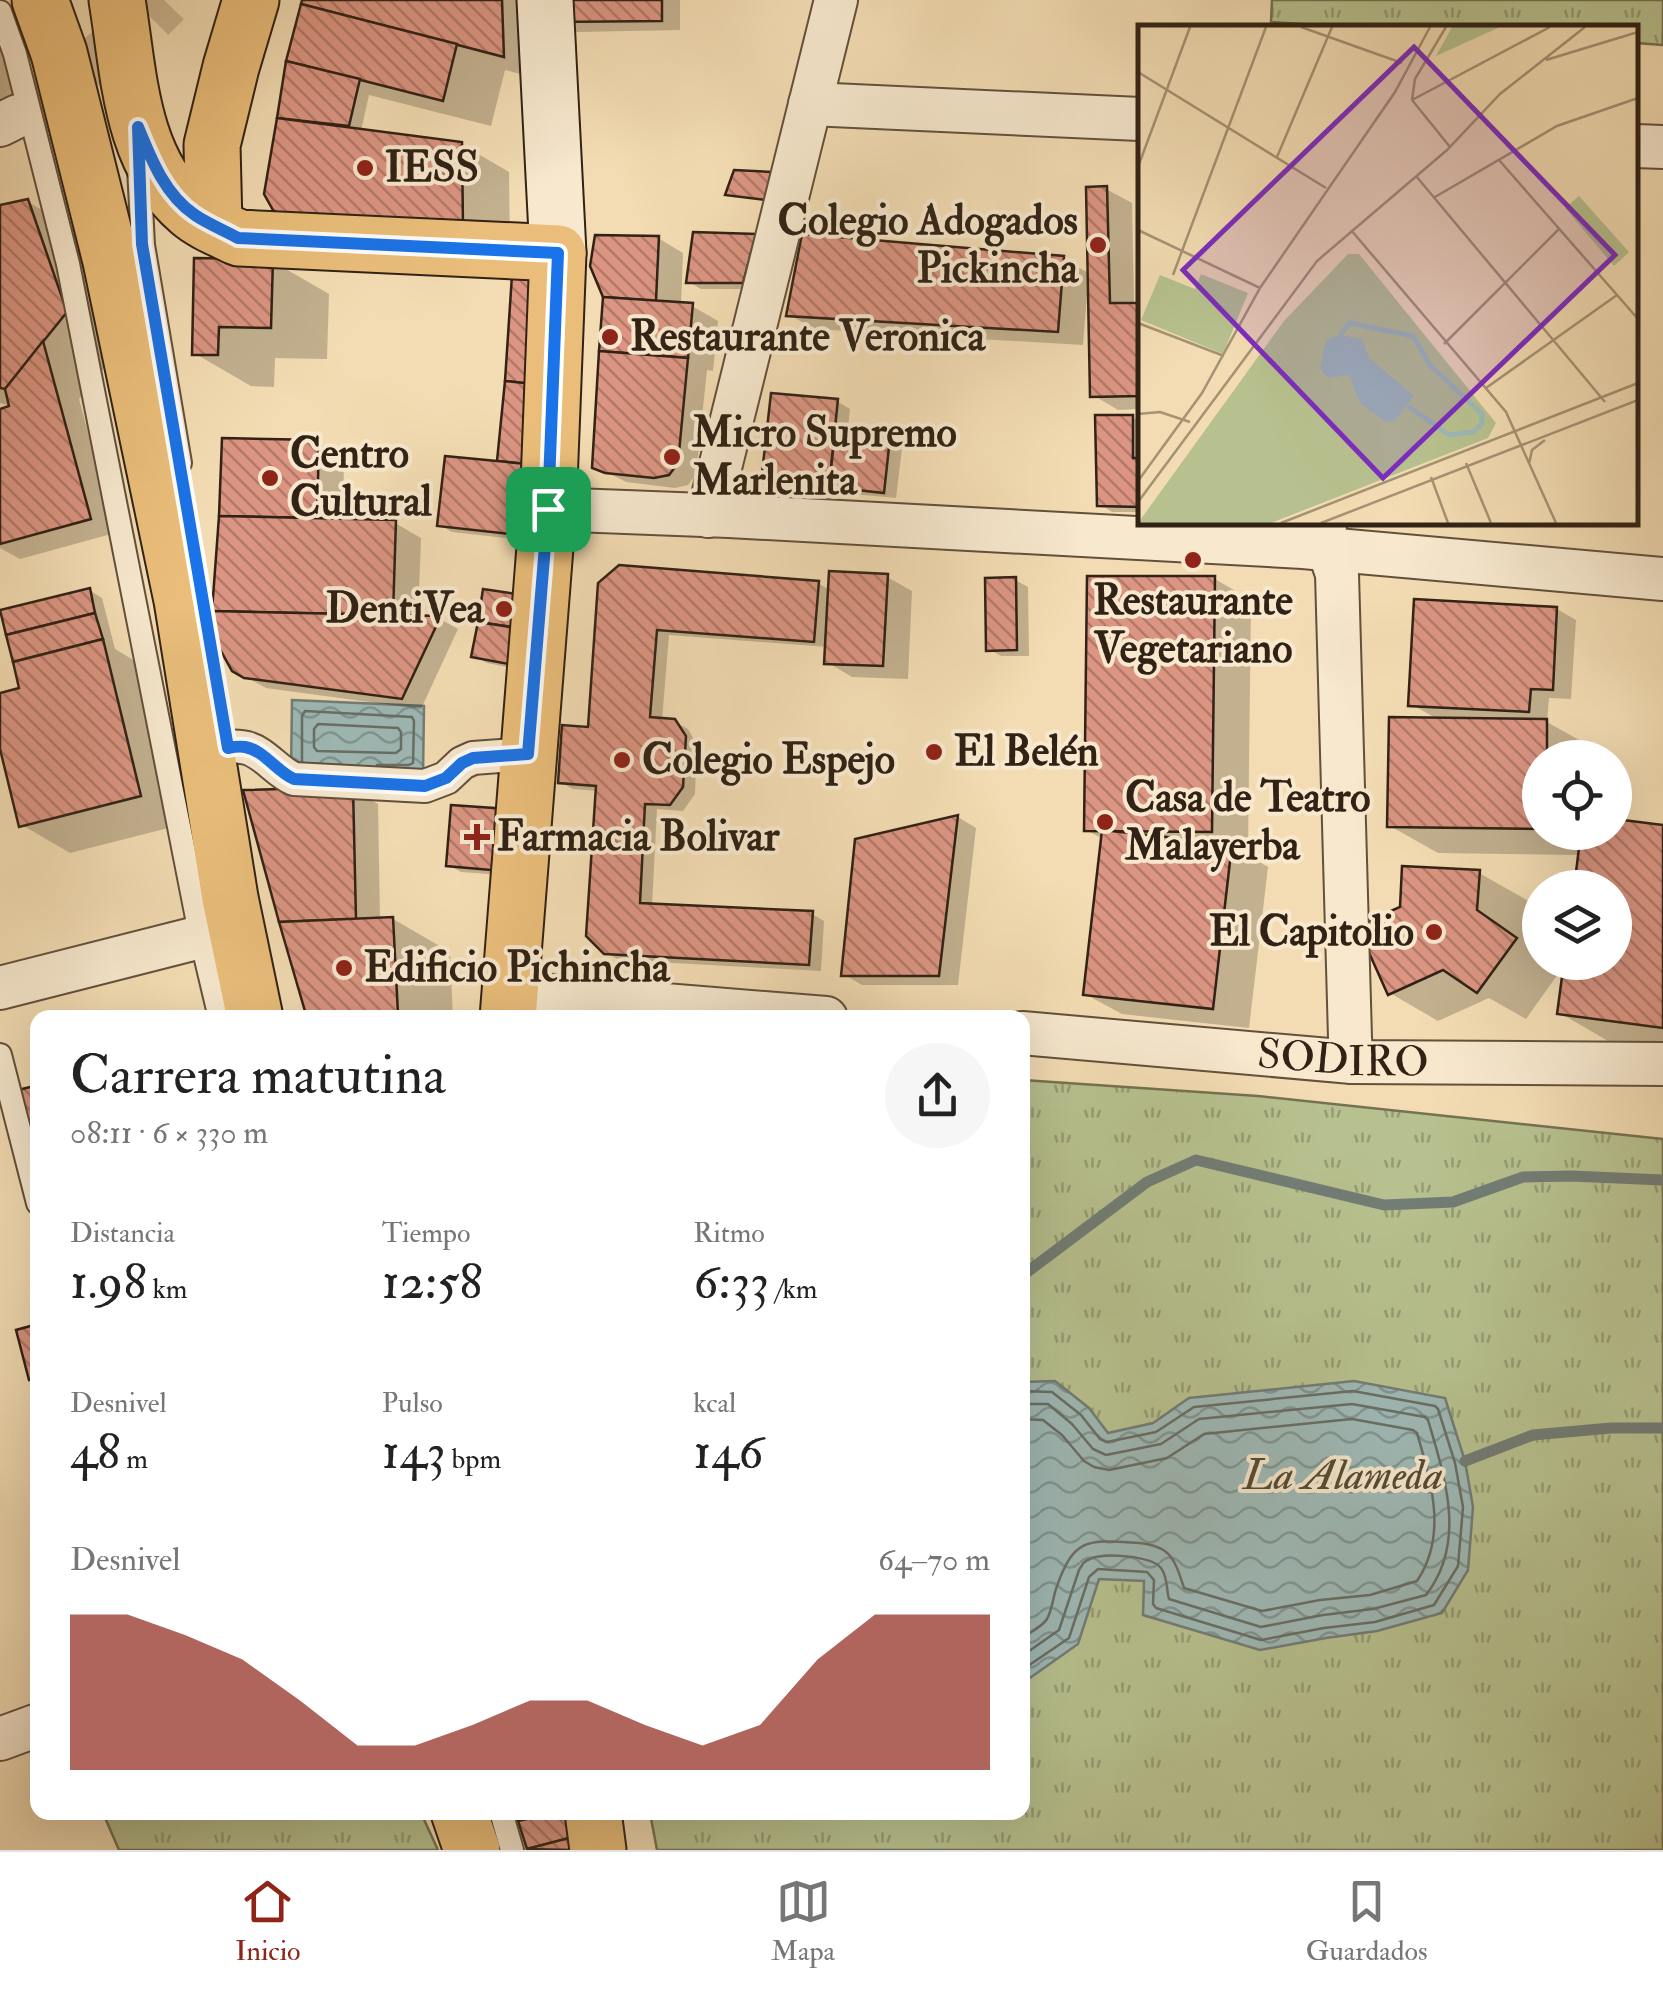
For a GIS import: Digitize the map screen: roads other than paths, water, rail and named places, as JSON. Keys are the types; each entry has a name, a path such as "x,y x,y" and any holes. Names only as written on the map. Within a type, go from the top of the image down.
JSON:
{"main road":[{"path":"40,0 59,52 111,262 217,747 218,933 252,1010"},
{"path":"83,0 112,102 128,200 111,262"},
{"path":"214,225 212,145 252,0"},
{"path":"509,1006 548,509 558,253 545,0"},
{"path":"129,9 138,127 168,188 192,213 238,238 558,253"},
{"path":"463,1820 472,1850"},
{"path":"593,1820 598,1850"}],"street":[{"path":"708,516 836,0"},
{"path":"810,104 1138,119"},
{"path":"1638,146 1663,147"},
{"path":"548,509 1327,536 1663,578"},
{"path":"1327,536 1337,574 1352,1062"},
{"path":"217,747 244,746 254,750 294,779 425,786 446,778 473,758 528,754"},
{"path":"0,988 218,933"},
{"path":"509,1006 555,996 727,1010"},
{"name":"SODIRO","path":"1030,1035 1352,1062 1663,1064"},
{"path":"0,1739 30,1728"}],"lane":[{"path":"0,12 15,54 68,264 218,933 220,1010"},
{"path":"138,127 142,244 183,482"},
{"path":"196,558 217,747 243,896 272,1010"},
{"path":"0,1055 30,1172"},
{"path":"440,1820 450,1850"},
{"path":"503,1820 512,1850"}],"water":[{"path":"292,700 424,706 423,776 291,773"},
{"path":"1055,1381 1089,1408 1108,1433 1153,1423 1189,1398 1354,1381 1445,1398 1465,1461 1473,1507 1468,1570 1442,1613 1377,1631 1260,1650 1143,1615 1144,1581 1099,1579 1078,1644 1030,1678 1030,1382"}],"waterway":[{"path":"1030,1270 1147,1182 1196,1160 1384,1205 1453,1202 1523,1177 1663,1180"},
{"path":"1465,1461 1533,1435 1663,1428"}],"tunnel":[{"path":"18,116 52,99 119,46 164,0"}],"place":[{"name":"IESS","path":"365,168"},
{"name":"Colegio Adogados Pickincha","path":"1098,245"},
{"name":"Restaurante Veronica","path":"610,337"},
{"name":"Micro Supremo Marlenita","path":"672,457"},
{"name":"Centro Cultural","path":"270,478"},
{"name":"Restaurante Vegetariano","path":"1193,560"},
{"name":"DentiVea","path":"504,609"},
{"name":"El Belén","path":"934,752"},
{"name":"Colegio Espejo","path":"622,760"},
{"name":"Casa de Teatro Malayerba","path":"1105,822"},
{"name":"Farmacia Bolivar","path":"477,837"},
{"name":"El Capitolio","path":"1434,932"},
{"name":"Edificio Pichincha","path":"344,968"}],"park label":[{"name":"La Alameda","path":"1343,1476"}]}
